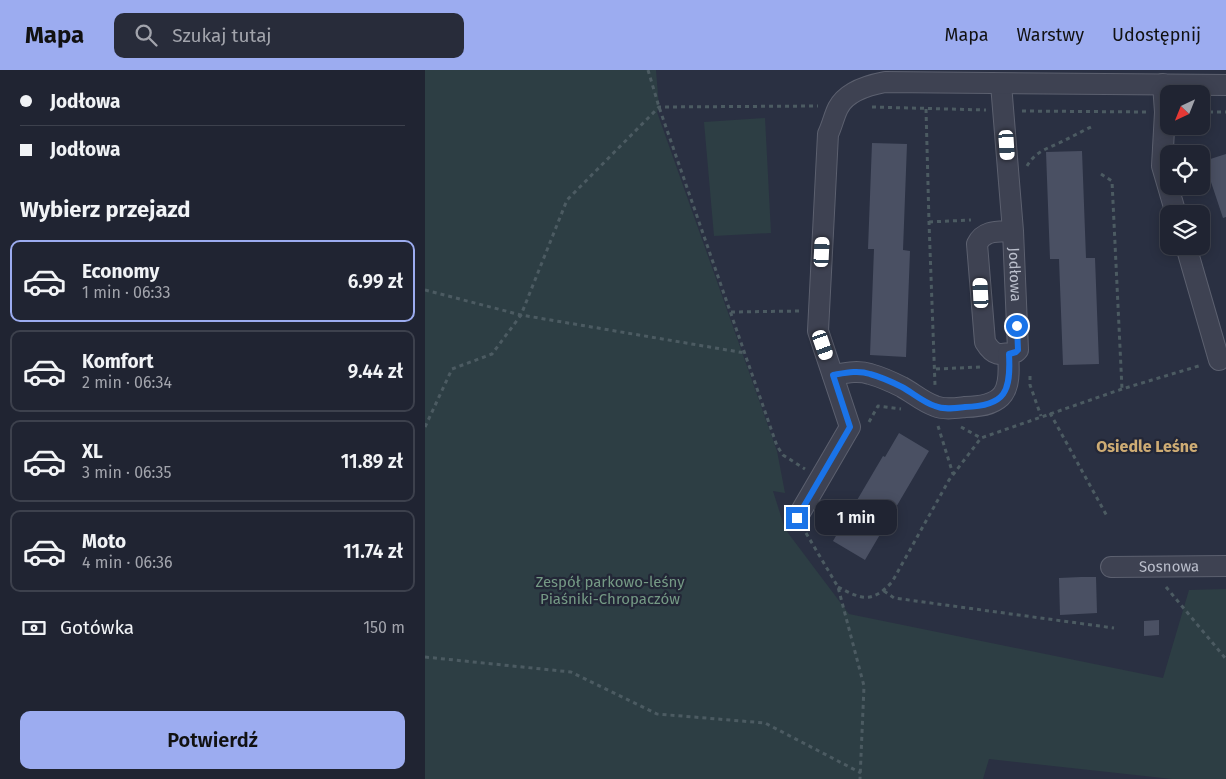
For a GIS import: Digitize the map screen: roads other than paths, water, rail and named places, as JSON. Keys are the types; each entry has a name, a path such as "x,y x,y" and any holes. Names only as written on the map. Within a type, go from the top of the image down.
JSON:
{"street":[{"path":"797,518 850,427 818,331 829,134 839,106 851,95 868,85 885,82 1226,85"},
{"name":"Jodłowa","path":"833,375 853,372 869,373 902,387 935,406 943,408 984,406 995,402 1008,387 1010,374 1009,354 1018,350 1013,231 1001,84"},
{"path":"1163,84 1165,112 1162,166 1173,205"},
{"path":"1009,354 997,354 990,351 985,342 977,244 980,238 986,234 1013,231"},
{"path":"1188,255 1219,360"},
{"name":"Sosnowa","path":"1111,568 1226,566"}],"district":[{"name":"Osiedle Leśne","path":"1147,446"}],"park label":[{"name":"Zespół parkowo-leśny Piaśniki-Chropaczów","path":"610,590"}]}
